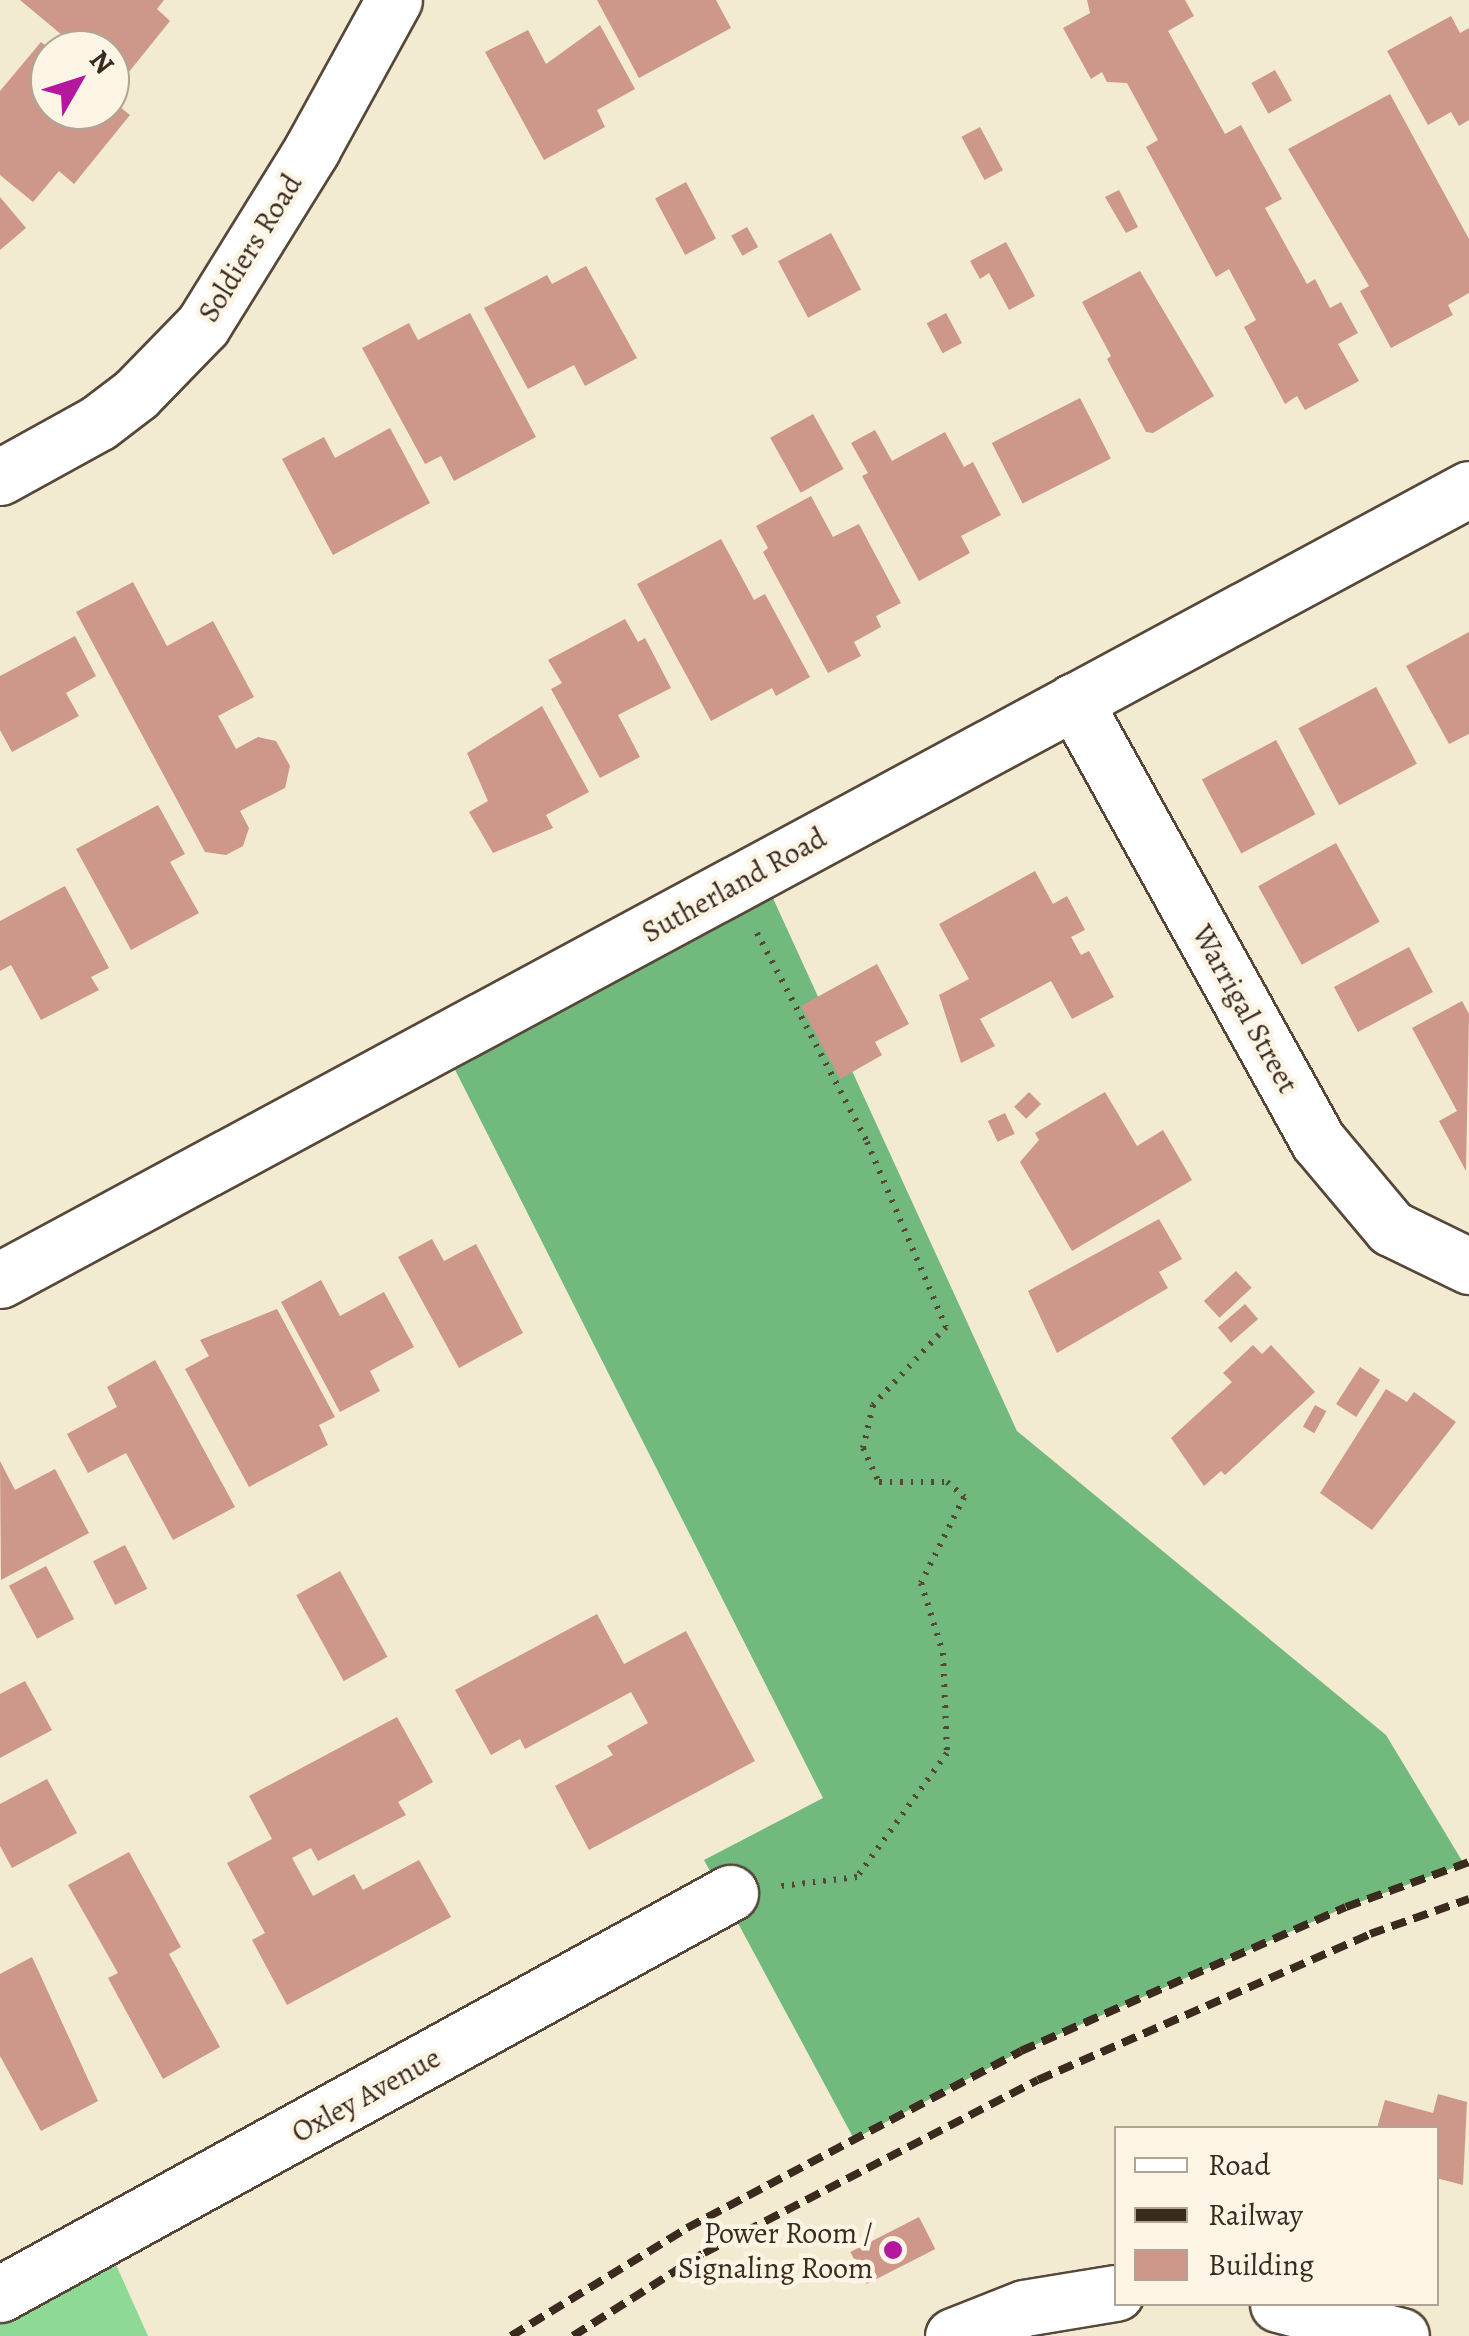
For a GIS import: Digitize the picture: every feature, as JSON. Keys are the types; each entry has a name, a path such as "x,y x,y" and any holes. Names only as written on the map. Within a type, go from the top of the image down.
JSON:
{"street":[{"name":"Soldiers Road","path":"0,477 98,424 136,394 203,324 312,149 394,0"},
{"name":"Sutherland Road","path":"0,1280 1469,489"},
{"name":"Warrigal Street","path":"1074,701 1318,1141 1391,1228 1469,1266"},
{"name":"Oxley Avenue","path":"0,2294 730,1893"},
{"path":"954,2336 1024,2308 1114,2293"},
{"path":"1286,2306 1401,2336"}],"path":[{"path":"730,1893 857,1877 947,1753 943,1653 920,1583 964,1497 946,1482 879,1482 863,1448 873,1406 946,1327 868,1142 732,885"}],"green space":[{"path":"760,870 1017,1431 1386,1735 1464,1864 1346,1907 1021,2051 854,2139 704,1860 823,1798 442,1044"},
{"path":"105,2240 148,2336 0,2336 0,2294"}],"building":[{"path":"20,0 164,0 157,9 170,21 130,71 130,30 56,30"},
{"path":"597,0 716,0 731,28 639,78"},
{"path":"1087,0 1185,0 1194,16 1168,31 1225,134 1241,125 1282,199 1265,208 1307,284 1315,279 1330,308 1341,302 1358,333 1338,344 1359,381 1305,410 1297,396 1285,404 1244,327 1256,320 1229,269 1216,277 1146,147 1158,140 1127,83 1107,82 1102,72 1091,79 1063,28 1090,13"},
{"path":"1451,16 1460,33 1469,28 1469,120 1459,126 1451,112 1428,125 1387,51"},
{"path":"600,25 635,89 597,110 605,127 544,160 485,52 528,30 546,64"},
{"path":"30,55 30,130 118,130 74,184 59,171 33,202 0,175 0,91"},
{"path":"1275,70 1292,101 1268,114 1251,83"},
{"path":"1390,94 1469,239 1469,293 1448,305 1453,315 1391,348 1360,291 1369,286 1288,149"},
{"path":"980,127 1003,170 984,180 961,137"},
{"path":"686,182 716,239 685,255 655,198"},
{"path":"1119,190 1138,227 1126,233 1105,197"},
{"path":"0,197 26,228 0,250"},
{"path":"747,227 758,247 742,256 731,236"},
{"path":"831,233 861,290 808,318 778,261"},
{"path":"1006,242 1035,296 1009,310 989,273 980,279 970,261"},
{"path":"586,266 637,358 585,386 574,365 528,389 484,308 547,275 552,284"},
{"path":"1140,271 1214,396 1153,433 1146,432 1082,302"},
{"path":"470,313 536,437 454,481 441,456 425,464 362,348 409,323 418,340"},
{"path":"946,313 962,343 943,353 927,323"},
{"path":"1080,398 1111,459 1023,504 992,443"},
{"path":"813,414 844,469 801,493 770,438"},
{"path":"390,428 430,503 333,555 282,459 324,437 335,458"},
{"path":"875,430 892,461 945,432 964,467 973,462 1001,515 961,536 970,553 919,581 862,476 868,473 851,443"},
{"path":"811,496 833,537 859,524 901,603 876,616 881,627 854,642 861,656 828,673 763,552 768,548 756,526"},
{"path":"721,539 754,600 765,594 810,677 776,696 772,688 711,721 637,584"},
{"path":"133,582 167,646 213,621 254,697 218,716 236,749 258,737 276,741 290,766 285,788 240,811 249,828 243,846 226,855 205,852 76,612"},
{"path":"625,619 638,642 645,638 671,688 618,715 640,757 600,778 551,689 562,683 548,660"},
{"path":"1469,632 1469,734 1449,744 1406,666"},
{"path":"75,636 96,676 66,693 79,716 12,752 0,730 0,676"},
{"path":"1376,687 1417,764 1339,805 1298,728"},
{"path":"542,706 589,792 546,815 553,828 493,853 469,812 488,801 467,753"},
{"path":"1276,740 1315,814 1241,854 1202,779"},
{"path":"158,805 185,854 170,862 199,913 131,950 76,849"},
{"path":"1336,843 1380,922 1302,965 1258,886"},
{"path":"1035,871 1053,904 1067,896 1085,930 1071,937 1081,955 1089,951 1114,997 1072,1019 1051,981 980,1019 995,1046 961,1063 939,995 969,979 939,924"},
{"path":"65,886 109,968 91,977 99,990 41,1020 11,965 0,971 0,921"},
{"path":"1409,947 1433,992 1358,1032 1334,987"},
{"path":"877,964 909,1024 875,1042 882,1055 840,1079 801,1006"},
{"path":"1462,1001 1469,1014 1466,1171 1439,1121 1457,1111 1412,1028"},
{"path":"1029,1092 1041,1104 1026,1119 1014,1107"},
{"path":"1105,1092 1137,1146 1163,1130 1192,1180 1072,1251 1020,1162 1039,1140 1035,1133"},
{"path":"1005,1113 1015,1134 998,1142 988,1121"},
{"path":"1159,1219 1182,1259 1159,1272 1168,1288 1057,1353 1028,1291"},
{"path":"432,1239 444,1261 476,1244 523,1333 459,1368 398,1257"},
{"path":"1236,1271 1252,1288 1220,1318 1204,1301"},
{"path":"321,1280 340,1316 384,1292 414,1347 370,1371 380,1391 340,1412 281,1302"},
{"path":"1245,1304 1258,1319 1231,1343 1218,1328"},
{"path":"277,1309 335,1417 319,1425 328,1445 249,1487 185,1369 209,1356 200,1340"},
{"path":"1253,1345 1262,1354 1271,1345 1315,1392 1225,1475 1221,1471 1204,1486 1171,1438 1232,1382 1223,1373"},
{"path":"155,1360 235,1507 173,1540 126,1453 88,1473 67,1434 117,1407 107,1387"},
{"path":"1360,1367 1380,1380 1356,1417 1336,1404"},
{"path":"1386,1389 1407,1402 1414,1392 1456,1422 1372,1530 1320,1493"},
{"path":"1315,1405 1326,1411 1314,1433 1303,1427"},
{"path":"0,1461 15,1490 55,1469 89,1533 1,1580"},
{"path":"125,1545 147,1589 115,1605 93,1561"},
{"path":"46,1566 74,1619 37,1639 9,1586"},
{"path":"340,1571 388,1657 344,1681 296,1595"},
{"path":"597,1614 624,1664 686,1631 755,1761 589,1850 555,1786 613,1755 607,1746 648,1723 631,1692 525,1749 520,1739 491,1755 455,1690"},
{"path":"25,1681 52,1730 0,1758 0,1694"},
{"path":"397,1717 433,1782 398,1802 406,1815 318,1861 311,1848 292,1858 313,1896 354,1874 363,1890 419,1860 451,1917 287,2005 252,1940 265,1933 227,1863 272,1839 249,1796"},
{"path":"47,1779 77,1833 12,1868 0,1846 0,1804"},
{"path":"129,1852 181,1947 169,1954 220,2047 163,2079 108,1978 118,1973 68,1885"},
{"path":"32,1957 98,2101 41,2131 0,2056 0,1974"},
{"path":"1438,2094 1467,2102 1463,2185 1439,2179 1439,2126 1378,2126 1385,2100 1433,2113"},
{"name":"Power Room / Signaling Room","path":"919,2217 935,2249 867,2284 850,2252"}],"railway":[{"path":"511,2336 687,2228 1021,2051 1346,1907 1469,1862"},
{"path":"573,2336 704,2253 1038,2080 1370,1934 1469,1899"}],"place":[{"name":"Power Room / Signaling Room","path":"893,2250"}]}
